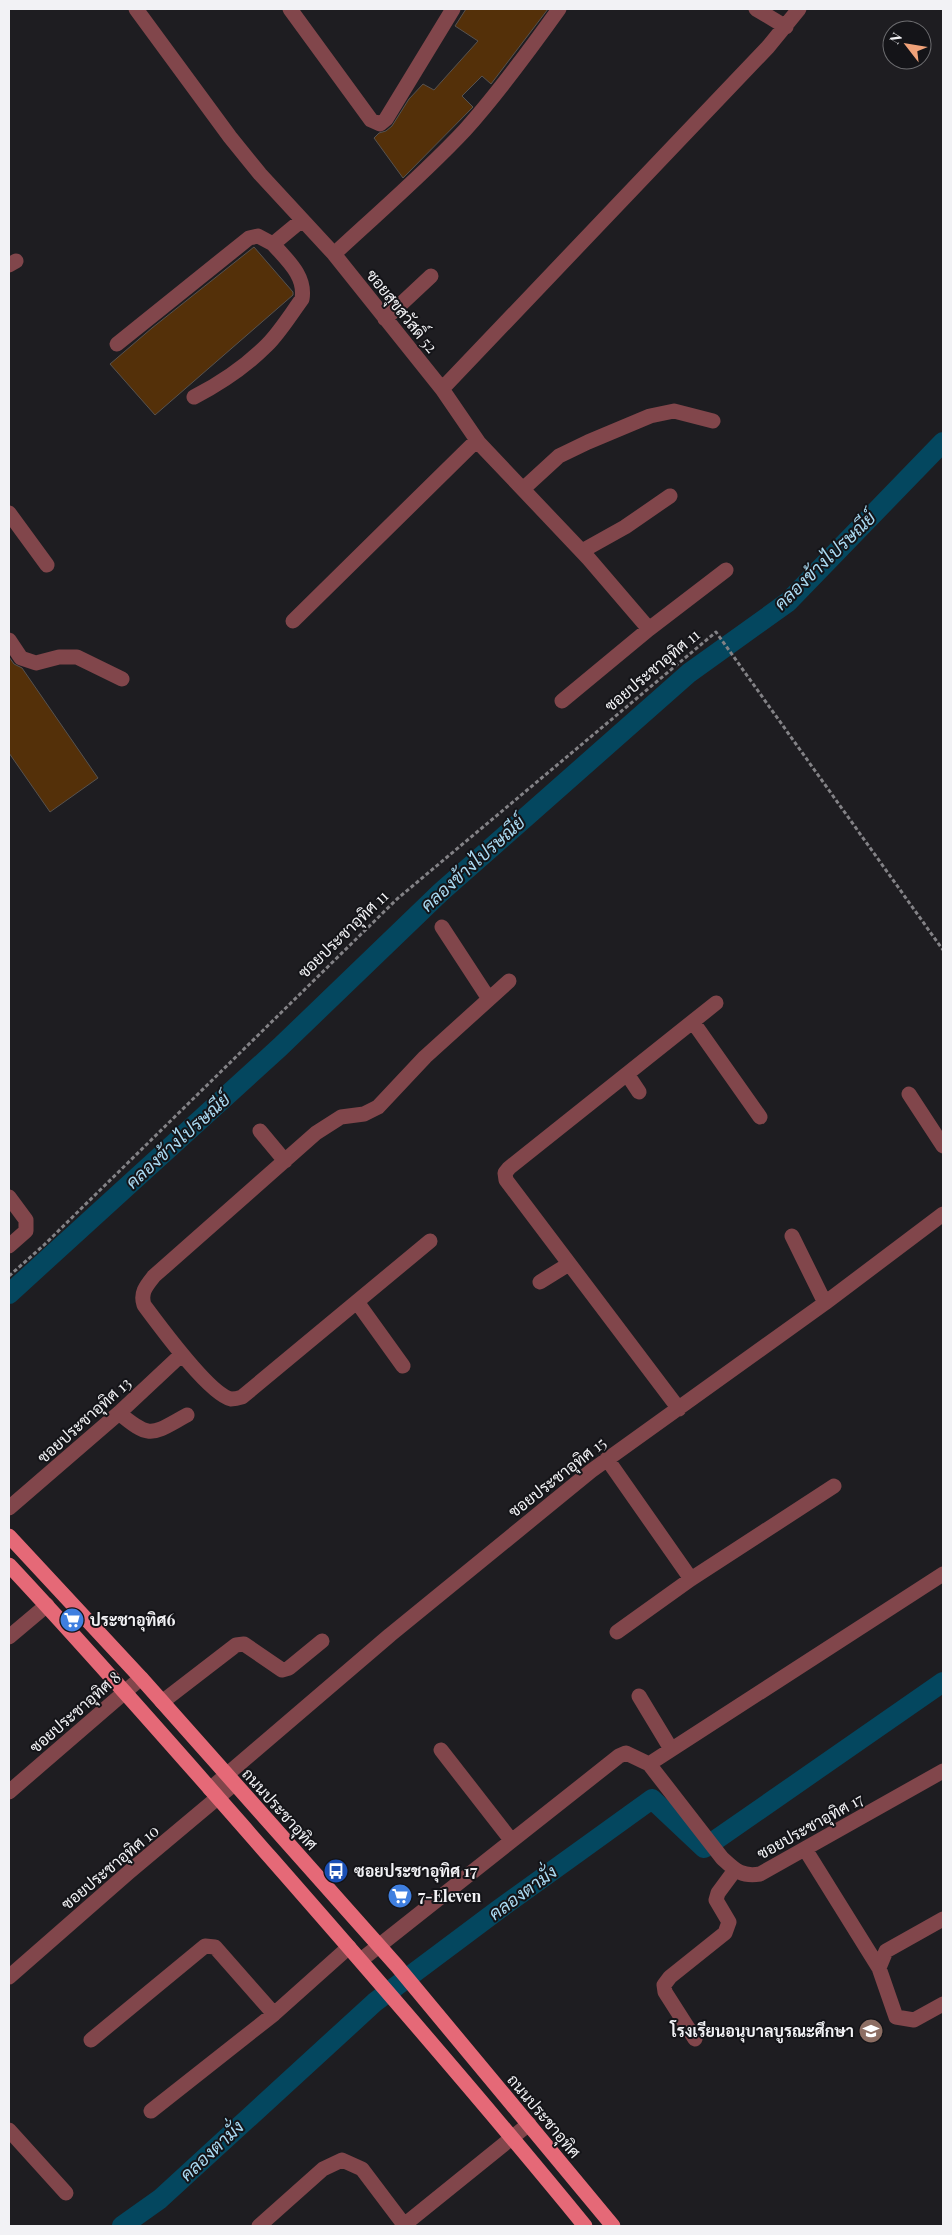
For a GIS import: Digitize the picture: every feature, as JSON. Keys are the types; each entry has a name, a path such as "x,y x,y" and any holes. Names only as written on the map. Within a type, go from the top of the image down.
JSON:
{"main road":[{"name":"ถนนประชาอุทิศ","path":"9,1536 141,1678 397,1966 613,2226"},
{"path":"9,1564 361,1960 585,2226"}],"street":[{"name":"ซอยสุขสวัสดิ์ 52","path":"136,9 230,137 334,254 442,389 476,440 582,551 648,629"},
{"path":"290,9 371,120 380,124 386,119 453,9"},
{"path":"334,254 436,159 464,130 516,69 559,9"},
{"path":"756,9 786,27"},
{"path":"442,389 786,27 799,9"},
{"path":"274,244 302,220"},
{"path":"117,344 249,238 258,236 274,244 301,278 302,299 268,344 246,364 194,397"},
{"path":"385,319 431,276"},
{"path":"523,489 559,456 650,416 674,411 712,421"},
{"path":"293,621 476,440"},
{"path":"582,551 625,527 670,496"},
{"path":"9,513 47,565"},
{"path":"562,701 648,629 726,570"},
{"path":"9,640 21,658 36,664 59,657 77,657 122,680"},
{"path":"442,927 489,999"},
{"path":"430,1241 242,1397 232,1399 221,1394 182,1355 144,1305 142,1298 145,1287 154,1276 285,1161 331,1122 341,1117 364,1114 378,1106 425,1057 509,981"},
{"path":"679,1409 506,1180 505,1173 716,1003"},
{"path":"693,1022 760,1117"},
{"path":"627,1074 639,1092"},
{"path":"909,1094 943,1146"},
{"path":"260,1131 285,1161"},
{"path":"9,1197 26,1220 26,1231 9,1246"},
{"name":"ซอยประชาอุทิศ 15","path":"230,1780 390,1635 607,1459 825,1303 943,1214"},
{"path":"792,1236 825,1303"},
{"path":"540,1282 569,1264"},
{"path":"357,1302 402,1366"},
{"name":"ซอยประชาอุทิศ 13","path":"9,1508 119,1413 182,1355"},
{"path":"119,1413 138,1429 148,1433 160,1430 186,1416"},
{"path":"607,1459 691,1579"},
{"path":"617,1632 691,1579 834,1486"},
{"path":"649,1764 943,1574"},
{"path":"9,1637 47,1605"},
{"path":"162,1702 236,1645 244,1644 282,1670 289,1668 322,1642"},
{"name":"ซอยประชาอุทิศ 8","path":"9,1792 141,1678"},
{"path":"640,1696 671,1749"},
{"path":"440,1750 511,1840"},
{"path":"361,1960 511,1840 619,1756 626,1753 649,1764 722,1858 735,1870 718,1893 716,1900 729,1922 725,1933 670,1976 664,1985 665,1992 695,2039"},
{"name":"ซอยประชาอุทิศ 17","path":"735,1870 748,1876 760,1874 943,1771"},
{"name":"ซอยประชาอุทิศ 10","path":"9,1977 230,1780"},
{"path":"805,1849 879,1968 896,2017 914,2020 943,2004"},
{"path":"879,1968 886,1951 943,1920"},
{"path":"91,2040 205,1946 215,1947 274,2014"},
{"path":"150,2111 274,2014 349,1947"},
{"path":"259,2226 323,2169 342,2160 362,2169 399,2224 529,2124"},
{"path":"9,2130 66,2193"}],"path":[{"name":"ซอยประชาอุทิศ 11","path":"9,1276 51,1238 397,898 716,632 943,950"}],"building":[{"path":"466,9 548,9 491,84 482,76 462,96 473,107 403,178 374,138 392,126 409,99 423,84 434,90 478,41 455,26"},
{"path":"254,247 293,292 293,295 155,415 110,364"},
{"path":"9,657 14,664 22,668 98,778 50,812 9,753"}],"waterway":[{"name":"คลองข้างไปรษณีย์","path":"9,1294 280,1047 441,892 689,673 788,602 943,442"},
{"name":"คลองตามั่ง","path":"122,2226 160,2199 375,2002 652,1799 704,1848 943,1682"}],"place":[{"name":"ประชาอุทิศ6","path":"72,1620"},
{"name":"ซอยประชาอุทิศ 17","path":"336,1871"},
{"name":"7-Eleven","path":"400,1896"},
{"name":"โรงเรียนอนุบาลบูรณะศึกษา","path":"871,2031"}]}
